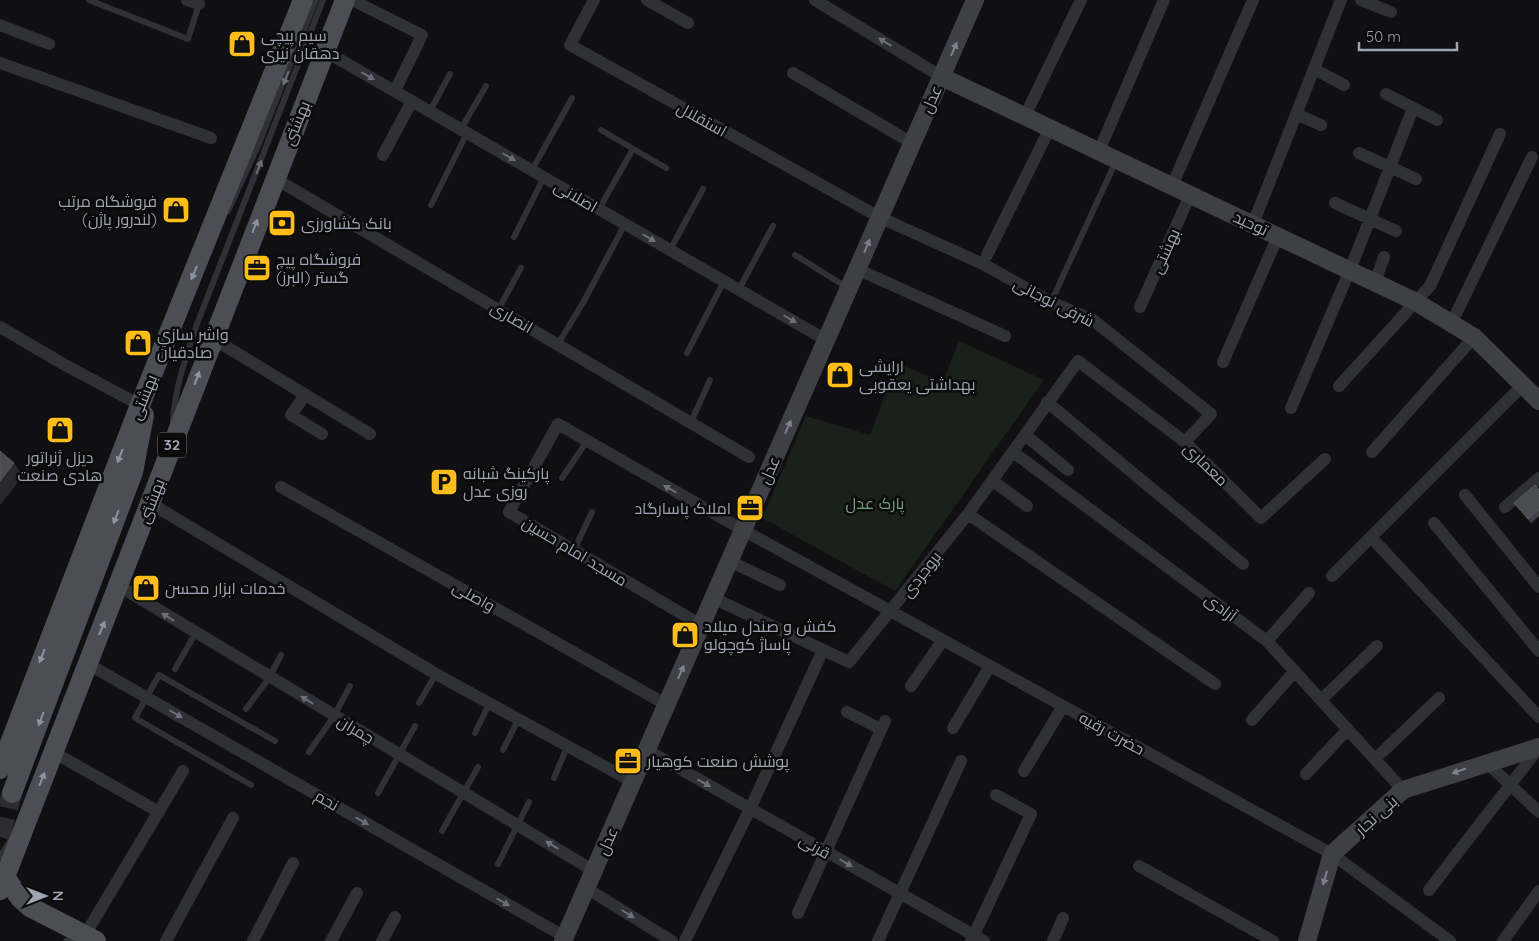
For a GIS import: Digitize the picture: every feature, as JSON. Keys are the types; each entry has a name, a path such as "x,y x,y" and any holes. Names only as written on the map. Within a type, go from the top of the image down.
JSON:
{"main road":[{"name":"بهشتی","path":"1,769 140,405 303,0"},
{"name":"بهشتى","path":"2,883 119,586 274,178 345,0"},
{"path":"12,794 134,472 141,439 148,386"},
{"path":"2,883 30,907 82,939"}],"street":[{"path":"352,0 422,35 395,91"},
{"name":"استقلال","path":"594,0 570,45 879,217"},
{"path":"815,0 942,76"},
{"name":"عدل","path":"564,939 975,0"},
{"path":"1025,116 1081,0"},
{"path":"1099,151 1164,0"},
{"path":"1172,186 1252,0"},
{"path":"1253,224 1341,0"},
{"path":"1362,0 1391,12"},
{"path":"651,1 688,23"},
{"path":"0,25 49,44"},
{"name":"اصلانی","path":"325,52 826,340"},
{"path":"0,63 211,138"},
{"path":"1314,69 1344,85"},
{"path":"793,72 912,143"},
{"name":"توحید","path":"942,76 1416,302 1452,322 1474,338 1539,400"},
{"path":"1386,94 1438,120"},
{"path":"383,155 412,101"},
{"path":"1291,408 1350,270 1368,219 1413,108"},
{"path":"1296,114 1322,126"},
{"path":"987,255 1050,128"},
{"path":"1339,386 1430,286 1500,134"},
{"path":"1359,153 1416,179"},
{"path":"1452,322 1532,157"},
{"name":"انصاری","path":"274,178 749,457"},
{"name":"بهشتی","path":"1140,307 1190,195"},
{"path":"1335,203 1396,231"},
{"name":"شرفی نوجانی","path":"879,217 982,264 1051,302 1093,320 1211,414 1185,442"},
{"path":"1223,362 1278,236"},
{"path":"1375,282 1384,256"},
{"path":"857,269 1005,336"},
{"path":"0,327 140,405"},
{"path":"212,338 370,434"},
{"path":"1372,452 1474,338"},
{"name":"بروجردی","path":"714,598 849,662 891,612 994,481 1047,402 1078,361"},
{"name":"معماری","path":"1078,361 1185,442 1261,518 1325,459"},
{"path":"1332,576 1523,385"},
{"path":"305,395 291,415 322,434"},
{"path":"1047,402 1243,564"},
{"name":"حضرت رقیه","path":"558,424 743,530 1332,854 1450,941"},
{"name":"مسجد امام حسین","path":"558,424 509,512 701,625"},
{"path":"1025,435 1068,470"},
{"name":"آزادی","path":"1013,452 1267,641 1322,699 1403,790"},
{"path":"1505,507 1539,478"},
{"path":"994,481 1027,506"},
{"name":"واصلی","path":"281,487 666,705"},
{"path":"1465,494 1539,586"},
{"path":"150,503 436,674 633,782"},
{"path":"968,514 1215,684"},
{"path":"1434,523 1539,651"},
{"path":"1370,537 1539,716"},
{"path":"729,561 780,585"},
{"name":"چمران","path":"119,586 269,678 594,871"},
{"path":"1267,641 1309,593"},
{"path":"911,686 943,640"},
{"path":"1322,699 1377,646"},
{"path":"685,941 750,809 823,650"},
{"name":"نجم","path":"88,664 564,939"},
{"path":"954,728 990,666"},
{"path":"1252,720 1295,671"},
{"path":"1375,760 1439,698"},
{"path":"1024,771 1063,706"},
{"path":"798,913 883,725 847,712"},
{"path":"1306,774 1348,729"},
{"path":"1429,890 1538,748"},
{"name":"بنی نجار","path":"1332,854 1403,790 1486,762 1538,748"},
{"name":"قرنی","path":"647,750 901,894 976,939"},
{"path":"52,752 159,812"},
{"path":"878,941 960,761"},
{"path":"1486,762 1539,812"},
{"path":"82,939 183,771"},
{"path":"976,939 1031,814 996,795"},
{"path":"166,941 233,818"},
{"path":"1307,941 1332,854"},
{"path":"253,941 292,862"},
{"path":"1138,866 1273,941"},
{"path":"586,888 672,941"},
{"path":"331,941 357,892"},
{"path":"1503,941 1539,892"},
{"path":"382,941 395,916"},
{"path":"1053,941 1063,918"}],"lane":[{"path":"89,0 188,39 193,2"},
{"path":"207,242 238,191 316,0"},
{"path":"172,445 174,402 182,366 324,0"},
{"path":"430,111 450,74"},
{"path":"431,205 486,86"},
{"path":"514,237 538,174 572,98"},
{"path":"601,130 666,168"},
{"path":"599,209 633,149"},
{"path":"1051,302 1116,160"},
{"path":"670,250 703,188"},
{"path":"558,344 584,301 625,224"},
{"path":"739,289 773,226"},
{"path":"795,255 849,289"},
{"path":"498,310 521,268"},
{"path":"687,353 724,281"},
{"path":"691,422 710,380"},
{"path":"562,478 587,441"},
{"path":"574,550 592,512"},
{"path":"175,669 196,634"},
{"path":"246,709 269,678 281,655"},
{"path":"419,703 436,674"},
{"path":"251,784 134,718 159,675 275,741"},
{"path":"309,752 334,716 350,686"},
{"path":"475,733 489,704"},
{"path":"503,750 518,720"},
{"path":"378,793 414,726"},
{"path":"554,778 567,747"},
{"path":"442,831 478,767"},
{"path":"498,864 529,802"},
{"path":"0,857 30,812"}],"green space":[{"name":"پارک عدل","path":"959,341 1044,380 895,591 762,518 806,416 870,435 897,363 943,382"}],"building":[{"path":"0,451 14,463 0,481"},
{"path":"1535,485 1539,490 1539,509 1528,519 1514,503"}],"tunnel":[{"path":"0,837 12,793"}],"place":[{"name":"سیم پیچی دهقان نیری","path":"242,44"},
{"name":"فروشگاه مرتب (لندرور پاژن)","path":"176,210"},
{"name":"بانک کشاورزی","path":"282,223"},
{"name":"فروشگاه پیچ گستر (البرز)","path":"257,268"},
{"name":"واشر سازي صادقیان","path":"138,343"},
{"name":"ارایشی بهداشتی یعقوبی","path":"840,375"},
{"name":"دیزل ژنراتور هادی صنعت","path":"60,430"},
{"name":"پارکینگ شبانه روزی عدل","path":"444,482"},
{"name":"املاک پاسارگاد","path":"750,508"},
{"name":"خدمات ابزار محسن","path":"146,588"},
{"name":"کفش و صندل میلاد پاساژ کوچولو","path":"685,635"},
{"name":"پوشش صنعت کوهیار","path":"628,761"}]}
